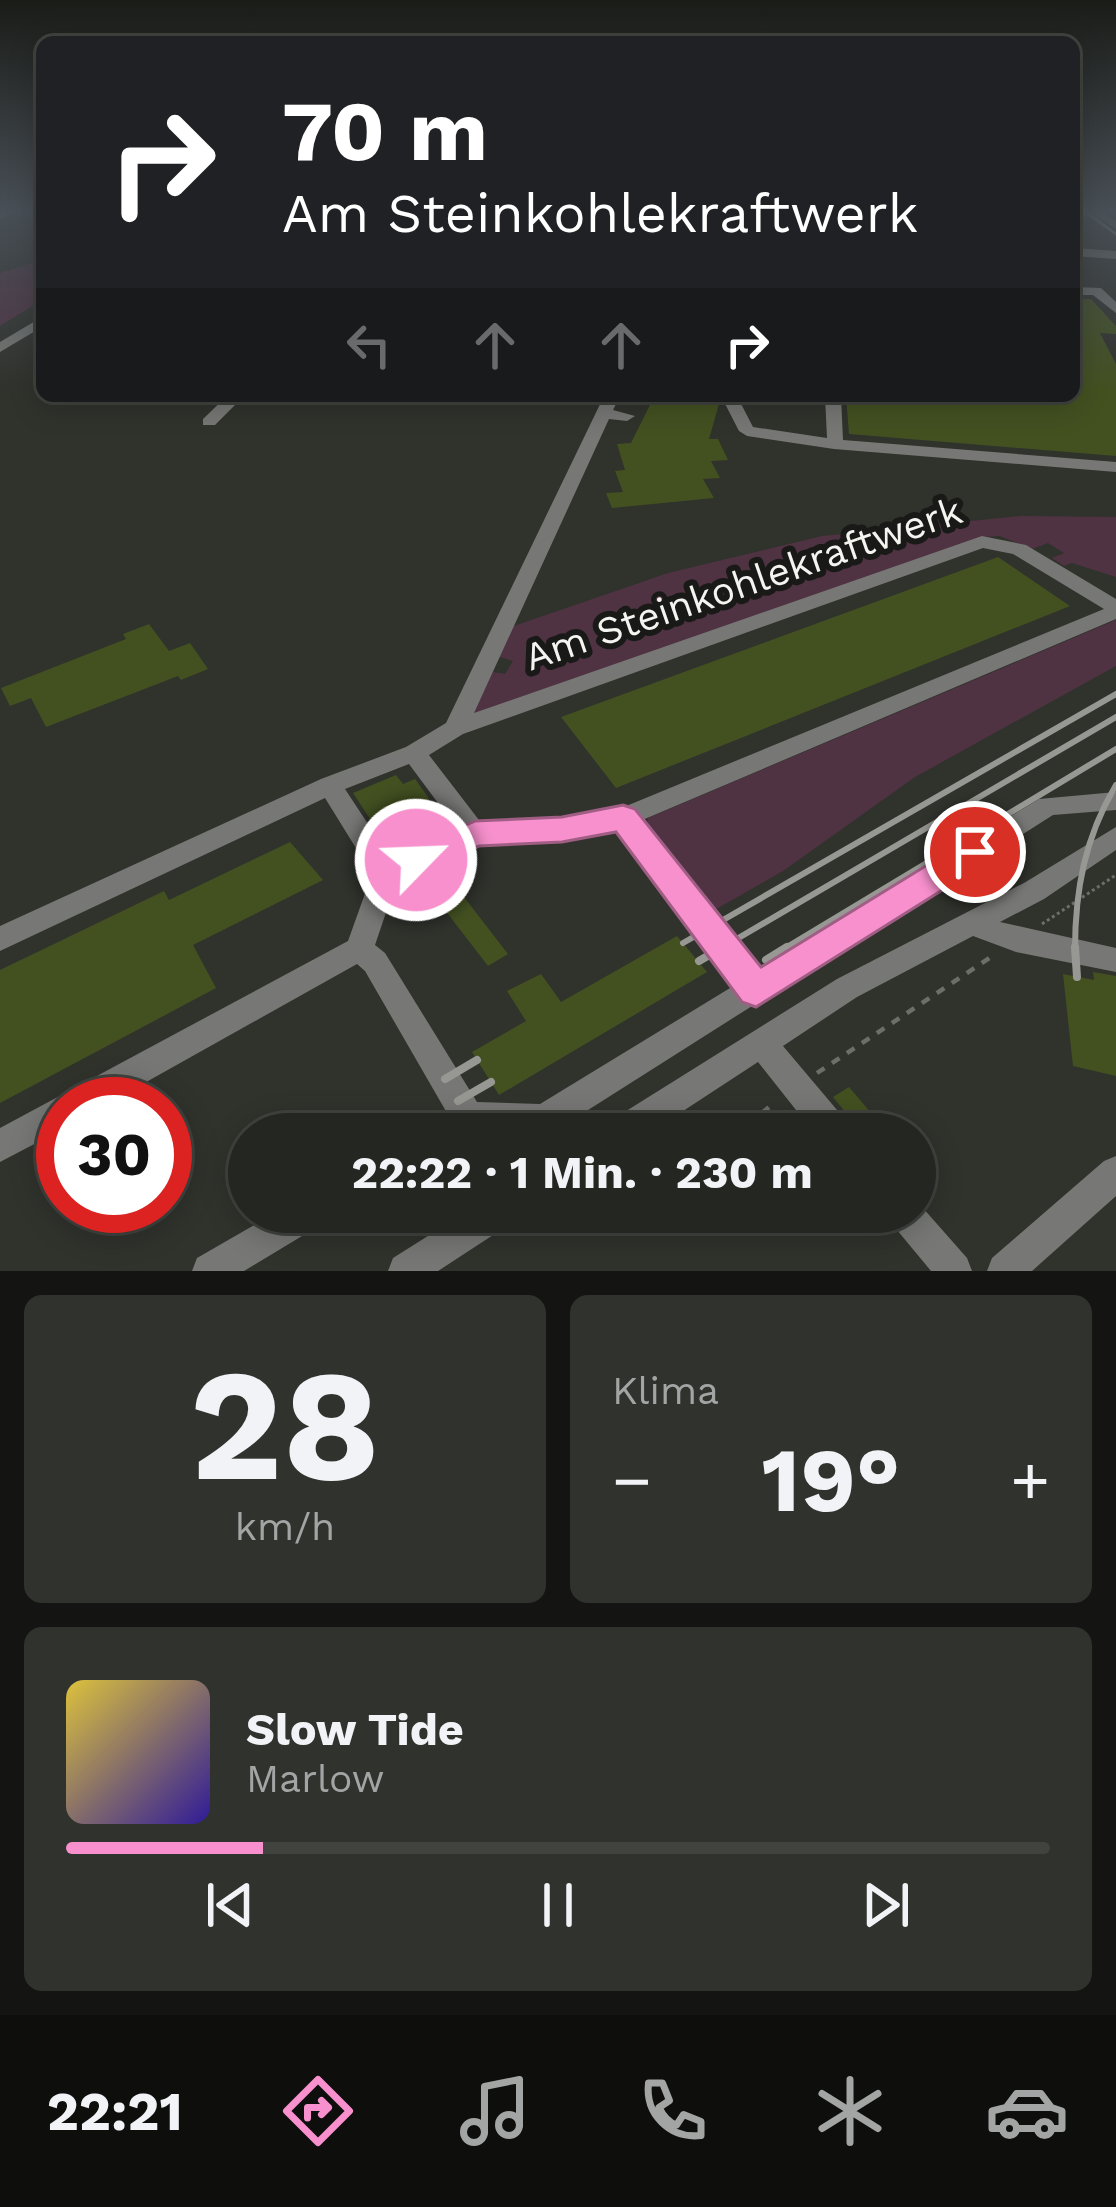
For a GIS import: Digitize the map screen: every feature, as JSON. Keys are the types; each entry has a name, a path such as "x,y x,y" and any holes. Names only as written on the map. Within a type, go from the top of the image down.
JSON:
{"street":[{"path":"1080,291 1096,291 1116,310"},
{"path":"0,348 36,325"},
{"path":"209,422 230,402"},
{"path":"732,402 747,431 835,444 1116,467"},
{"path":"832,402 835,444"},
{"name":"Am Steinkohlekraftwerk","path":"455,728 614,408"},
{"name":"Am Steinkohlekraftwerk","path":"0,940 330,785 414,753 455,728 982,542 1019,549 1116,610"},
{"name":"Am Steinkohlekraftwerk","path":"386,873 475,834 562,830 623,818 1116,610"},
{"path":"414,753 475,834"},
{"path":"126,1077 359,950 386,873 330,785"},
{"path":"555,1113 1048,806 1116,801"},
{"path":"623,818 756,990"},
{"path":"652,1113 847,988 974,924 1116,837"},
{"path":"974,924 1016,940 1116,960"},
{"path":"359,950 375,962 449,1113"},
{"path":"761,1043 818,1113"},
{"path":"0,1146 36,1126"},
{"path":"1005,1271 1116,1173"},
{"path":"210,1271 274,1233"},
{"path":"406,1271 465,1233"},
{"path":"922,1233 954,1271"}],"path":[{"path":"796,1087 1116,875"}],"shaded area":[{"path":"36,271 36,304 0,326 0,273"},
{"path":"1021,516 1116,517 1116,577 1072,563 1064,566 1052,558 1064,553 1048,543 1032,549 1000,536 981,537 479,716 470,713 493,672 505,674 513,661 500,657 494,667 505,629 668,573 822,536"},
{"path":"1116,620 1116,666 915,777 783,871 713,911 646,828 648,818"}],"building":[{"path":"1080,299 1091,299 1116,326 1116,334 1100,333 1116,364 1116,456 849,434 846,402 1080,402"},
{"path":"652,402 719,404 709,439 718,439 728,460 711,461 720,478 703,479 714,498 612,508 606,493 623,492 615,471 625,470 617,444 631,443"},
{"path":"998,557 1070,606 616,788 561,717"},
{"path":"149,624 169,651 190,643 208,669 46,727 31,698 10,706 1,688 126,639 123,634"},
{"path":"396,775 403,784 415,779 428,797 434,816 428,818 435,828 399,851 395,846 390,849 353,793"},
{"path":"290,842 323,880 193,945 216,988 49,1077 36,1077 36,1084 0,1103 0,970 164,891 169,900"},
{"path":"440,866 508,954 488,966 418,875"},
{"path":"677,936 707,972 499,1095 472,1052 526,1021 507,991 541,974 561,1002"},
{"path":"1093,972 1116,976 1116,1076 1073,1066 1063,974 1094,980"},
{"path":"849,1087 871,1113 846,1113 833,1097"}],"railway":[{"path":"683,943 1116,694"},
{"path":"718,950 1116,717"},
{"path":"782,950 1116,749"},
{"path":"1075,948 1084,864 1116,785"},
{"path":"699,961 723,947"},
{"path":"766,960 787,947"},
{"path":"1075,948 1077,977"},
{"path":"445,1079 477,1060"},
{"path":"458,1101 491,1082"}],"route":[{"path":"416,860 475,834 562,830 623,818 756,990 975,852"}]}
